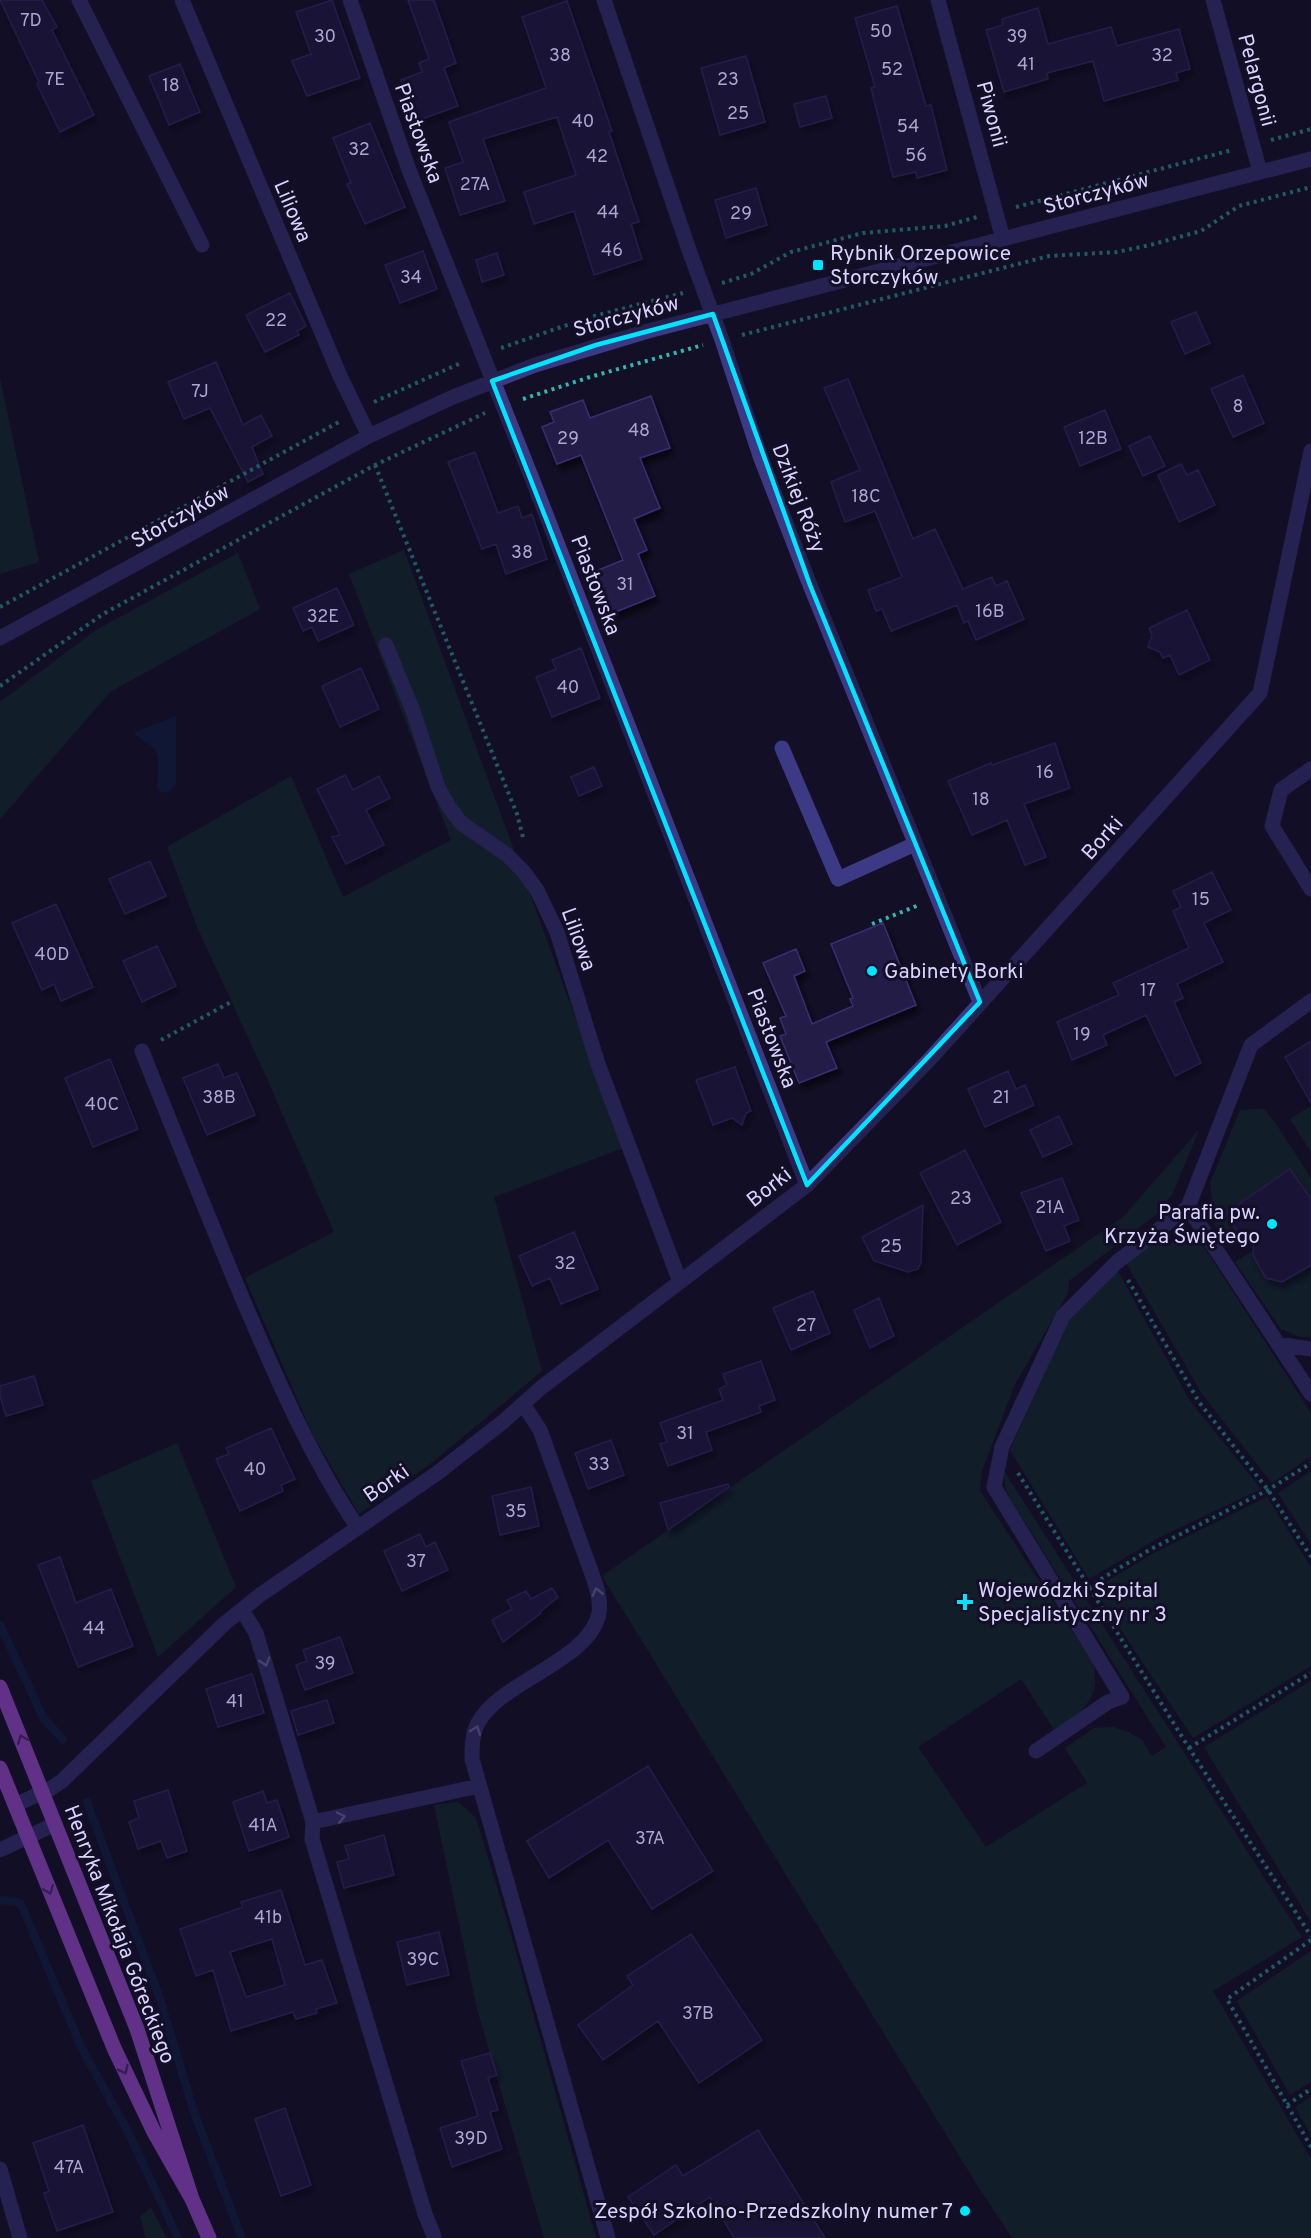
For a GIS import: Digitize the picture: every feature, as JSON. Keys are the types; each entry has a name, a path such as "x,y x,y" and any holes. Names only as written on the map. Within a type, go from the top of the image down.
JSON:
{"main road":[{"name":"Henryka Mikołaja Góreckiego","path":"0,1687 137,2029 192,2199 209,2238"},
{"name":"Henryka Mikołaja Góreckiego","path":"0,1768 118,2056 154,2132 192,2199"}],"street":[{"path":"79,0 202,245"},
{"name":"Liliowa","path":"182,0 281,239 369,436"},
{"name":"Piastowska","path":"350,0 409,170 807,1185"},
{"name":"Dzikiej Róży","path":"604,0 764,467 980,1002"},
{"name":"Piwonii","path":"938,0 1003,239"},
{"name":"Pelargonii","path":"1213,0 1260,172"},
{"name":"Storczyków","path":"0,638 369,436 492,381 596,345 1311,159"},
{"name":"Borki","path":"15,1805 62,1781 224,1624 436,1474 542,1387 807,1185 929,1060 1260,693 1311,451"},
{"name":"Liliowa","path":"386,645 413,711 438,788 448,807 461,823 506,854 537,890 557,932 598,1064 680,1282"},
{"path":"782,748 838,879 915,844"},
{"path":"1311,769 1281,790 1272,826 1311,889"},
{"path":"1036,1751 1107,1702 1122,1697 994,1487 1002,1447 1063,1316 1117,1262 1188,1207 1251,1045 1311,1001"},
{"path":"142,1051 225,1256 301,1430 331,1488 358,1528"},
{"path":"1188,1207 1311,1394"},
{"path":"1278,1344 1311,1349"},
{"path":"523,1404 544,1440 597,1589 599,1612 594,1627 577,1646 503,1698 478,1721 472,1738 472,1759 608,2238"},
{"path":"242,1610 256,1633 313,1822 312,1839 352,1978 425,2214 434,2236"},
{"path":"313,1822 480,1786"},
{"path":"0,1850 55,1824"},
{"path":"0,2169 20,2238"}],"path":[{"path":"0,607 357,412 417,381 483,355 587,318 751,274 791,252 863,233 945,226 1311,129"},
{"path":"0,686 90,622 375,465 502,406 590,377 722,340 1049,256 1117,252 1150,245 1201,231 1239,206 1311,188"},
{"path":"375,465 517,814 526,846"},
{"path":"872,924 937,898"},
{"path":"142,1051 231,1002"},
{"path":"1117,1262 1199,1402 1268,1490 1311,1557"},
{"path":"1002,1447 1311,1938 1227,1999 1311,2147"},
{"path":"1088,1587 1151,1549 1268,1490 1311,1462"},
{"path":"1190,1748 1311,1673"},
{"path":"1287,2104 1311,2089"}],"highlighted area":[{"path":"713,314 810,585 980,1002 807,1185 492,381 596,345"}],"green space":[{"path":"0,378 39,562 0,574"},
{"path":"404,550 623,1148 494,1197 542,1371 434,1461 359,1514 312,1433 245,1278 334,1232 198,929 167,847 291,776 343,897 451,840 349,574"},
{"path":"238,553 260,609 110,692 0,819 0,702 96,630"},
{"path":"1311,1106 1311,1152 1290,1119"},
{"path":"1264,1109 1311,1178 1311,1199 1290,1169 1254,1192 1255,1201 1248,1205 1239,1202 1227,1212 1240,1237 1230,1246 1215,1227 1210,1183 1240,1110"},
{"name":"Wojewódzki Szpital Specjalistyczny nr 3","path":"1199,1130 1172,1195 1157,1214 1069,1281 1068,1293 1015,1384 982,1471 980,1491 1093,1663 1095,1686 1092,1695 1081,1711 1055,1731 1021,1679 918,1747 986,1847 1087,1783 1065,1748 1094,1728 1113,1727 1128,1732 1142,1740 1152,1756 1166,1747 1010,1498 1005,1487 1004,1471 1302,1937 1213,1991 1311,2159 1311,2238 1012,2238 602,1576 1123,1217"},
{"path":"1200,1241 1311,1413 1311,1456 1272,1483 1202,1394 1125,1261 1152,1244"},
{"path":"1253,1251 1253,1256 1266,1278 1282,1282 1311,1265 1311,1337 1300,1337 1281,1329 1235,1262"},
{"path":"1116,1268 1190,1401 1261,1489 1158,1538 1089,1579 1010,1450 1078,1298"},
{"path":"177,1443 236,1587 158,1657 91,1481"},
{"path":"1311,1471 1311,1544 1278,1493"},
{"path":"1267,1497 1311,1567 1311,1666 1193,1738 1094,1589 1154,1553"},
{"path":"1311,1681 1311,1922 1204,1747"},
{"path":"458,1802 476,1818 596,2238 544,2238 477,2009 434,1805"},
{"path":"1311,1951 1311,2082 1290,2095 1237,2001"},
{"path":"1311,2097 1311,2135 1295,2107"},
{"path":"151,2208 167,2238 146,2238 140,2217"}],"water":[{"path":"176,716 176,782 171,790 165,793 158,791 156,751 134,733"}],"building":[{"path":"0,0 42,0 57,27 52,30 94,115 60,132"},
{"path":"332,0 360,78 307,96 292,61 311,54 296,12"},
{"path":"408,0 434,0 456,63 444,68 458,106 416,121 401,80 422,72 419,63 429,59"},
{"path":"567,1 612,131 609,132 639,222 631,224 642,259 594,275 574,211 534,224 524,192 576,175 557,117 483,139 505,201 460,215 445,168 463,162 449,122 546,88 522,17"},
{"path":"897,6 926,106 931,105 947,170 917,178 916,172 893,177 871,88 875,87 855,18"},
{"path":"1038,8 1048,44 1111,27 1117,46 1179,29 1190,69 1176,73 1178,80 1104,101 1093,61 1047,73 1048,79 1004,92 986,30 1003,25 1002,19"},
{"path":"746,56 765,122 720,135 701,68"},
{"path":"180,64 200,112 169,125 149,76"},
{"path":"826,96 832,118 800,127 794,104"},
{"path":"370,123 405,207 365,224 347,184 351,183 333,138"},
{"path":"756,188 767,225 726,238 715,200"},
{"path":"423,251 437,289 400,303 385,265"},
{"path":"497,253 504,275 482,282 476,260"},
{"path":"290,293 306,326 297,331 299,335 265,352 246,315"},
{"path":"1196,312 1210,343 1185,354 1171,322"},
{"path":"216,362 243,425 261,415 272,436 252,447 263,474 248,482 210,408 184,419 168,382"},
{"path":"1243,375 1264,423 1233,437 1211,389"},
{"path":"848,379 913,539 935,529 963,589 992,577 996,586 1007,581 1024,619 976,640 968,621 964,623 957,605 891,631 882,609 876,611 868,590 902,577 875,511 845,522 831,482 860,470 824,388"},
{"path":"651,396 670,448 640,458 660,508 634,519 647,550 638,554 655,596 613,613 596,571 623,560 581,455 557,464 542,427 554,422 550,412 583,400 590,418"},
{"path":"1105,410 1121,449 1080,466 1064,427"},
{"path":"1150,436 1165,466 1143,476 1129,446"},
{"path":"475,452 498,513 518,506 522,518 532,514 547,559 506,574 496,544 482,549 448,462"},
{"path":"1181,464 1187,475 1198,470 1215,505 1179,522 1158,475"},
{"path":"337,588 354,625 318,641 312,627 303,631 293,608"},
{"path":"1187,610 1210,660 1179,675 1170,655 1163,658 1160,652 1148,647 1152,635 1149,628"},
{"path":"581,648 600,698 552,717 536,677 556,669 552,660"},
{"path":"361,668 379,709 340,727 322,686"},
{"path":"1055,743 1070,788 1024,804 1046,857 1025,865 1007,820 972,835 948,781 991,763 992,765"},
{"path":"594,767 602,786 579,796 571,777"},
{"path":"345,775 353,790 379,776 390,798 366,810 384,845 346,864 332,837 340,835 317,789"},
{"path":"150,861 166,896 125,914 109,879"},
{"path":"1212,872 1231,910 1204,923 1223,962 1177,984 1183,998 1174,1002 1201,1063 1175,1076 1146,1015 1103,1035 1107,1045 1072,1060 1057,1022 1119,995 1113,983 1189,948 1173,911 1181,907 1173,891"},
{"path":"56,904 93,987 61,1001 54,984 42,990 12,923"},
{"path":"883,923 916,1005 826,1042 837,1068 799,1083 780,1036 786,1034 780,1018 786,1016 763,963 796,949 805,971 794,976 812,1024 853,1006 850,999 853,998 831,944"},
{"path":"157,946 176,986 142,1002 123,961"},
{"path":"1311,1041 1311,1103 1285,1057"},
{"path":"110,1059 138,1129 93,1147 65,1078"},
{"path":"218,1064 224,1078 237,1073 255,1115 207,1135 183,1078"},
{"path":"735,1067 751,1111 746,1113 742,1125 732,1118 713,1125 696,1080"},
{"path":"1008,1071 1016,1089 1025,1085 1034,1105 985,1127 968,1089"},
{"path":"1059,1116 1072,1144 1043,1157 1030,1130"},
{"path":"965,1150 1001,1222 957,1245 920,1173"},
{"name":"Parafia pw. Krzyża Świętego","path":"1290,1169 1311,1199 1311,1265 1282,1282 1266,1278 1253,1255 1254,1236 1240,1237 1227,1212"},
{"path":"1062,1178 1079,1220 1064,1226 1070,1241 1046,1251 1021,1193"},
{"path":"923,1205 921,1262 918,1269 908,1272 874,1261 862,1237"},
{"path":"574,1232 598,1289 561,1304 550,1278 532,1286 519,1256"},
{"path":"813,1291 830,1333 791,1350 773,1308"},
{"path":"879,1298 894,1336 870,1348 854,1310"},
{"path":"761,1361 775,1400 759,1406 761,1412 706,1432 712,1450 668,1466 660,1444 667,1442 660,1423 723,1400 719,1389 727,1385 723,1374"},
{"path":"34,1376 43,1405 6,1416 0,1396 0,1386"},
{"path":"271,1428 295,1479 281,1485 283,1491 240,1511 216,1459 229,1454 226,1448"},
{"path":"611,1440 624,1475 588,1489 575,1453"},
{"path":"728,1484 729,1487 668,1530 660,1503"},
{"path":"531,1487 539,1526 500,1535 492,1496"},
{"path":"420,1534 426,1547 435,1542 448,1570 402,1591 384,1551"},
{"path":"60,1557 76,1603 111,1589 133,1646 78,1667 38,1565"},
{"path":"552,1588 558,1597 503,1642 492,1620 512,1609 507,1600 526,1591 531,1599"},
{"path":"340,1637 353,1673 305,1690 296,1665 307,1661 303,1650"},
{"path":"252,1674 264,1713 218,1727 206,1689"},
{"path":"327,1700 334,1723 298,1735 291,1711"},
{"path":"648,1766 713,1871 652,1909 608,1840 549,1878 527,1841"},
{"path":"168,1790 187,1851 167,1858 161,1841 138,1849 129,1822 139,1818 134,1801"},
{"path":"263,1791 267,1803 277,1800 289,1837 249,1851 233,1802"},
{"path":"384,1835 394,1875 344,1888 337,1862 349,1859 345,1846"},
{"path":"281,1890 305,1965 322,1960 337,2003 316,2009 317,2013 296,2019 293,2012 231,2031 213,1970 196,1976 180,1929 243,1907 241,1902","holes":["272,1939 285,1985 246,1997 230,1952"]},
{"path":"439,1932 449,1975 407,1985 397,1942"},
{"path":"691,1934 762,2040 699,2083 658,2021 603,2060 578,2025 633,1985 627,1976"},
{"path":"490,2053 497,2075 488,2078 498,2110 490,2112 502,2149 452,2167 440,2128 478,2116 461,2061"},
{"path":"285,2108 311,2185 281,2196 255,2119"},
{"path":"83,2125 113,2212 57,2231 44,2193 49,2191 33,2143"},
{"path":"758,2130 825,2238 734,2238 710,2197 654,2235 628,2197 676,2165 683,2176"}],"waterway":[{"path":"0,1625 44,1719 63,1739"},
{"path":"87,1802 160,1999 194,2112 241,2236"},
{"path":"0,1900 21,1904 82,2049 127,2130 178,2238"}],"place":[{"name":"Rybnik Orzepowice Storczyków","path":"818,265"},
{"name":"Gabinety Borki","path":"872,971"},
{"name":"Parafia pw. Krzyża Świętego","path":"1272,1224"},
{"name":"Wojewódzki Szpital Specjalistyczny nr 3","path":"965,1602"},
{"name":"Zespół Szkolno-Przedszkolny numer 7","path":"965,2211"}]}
